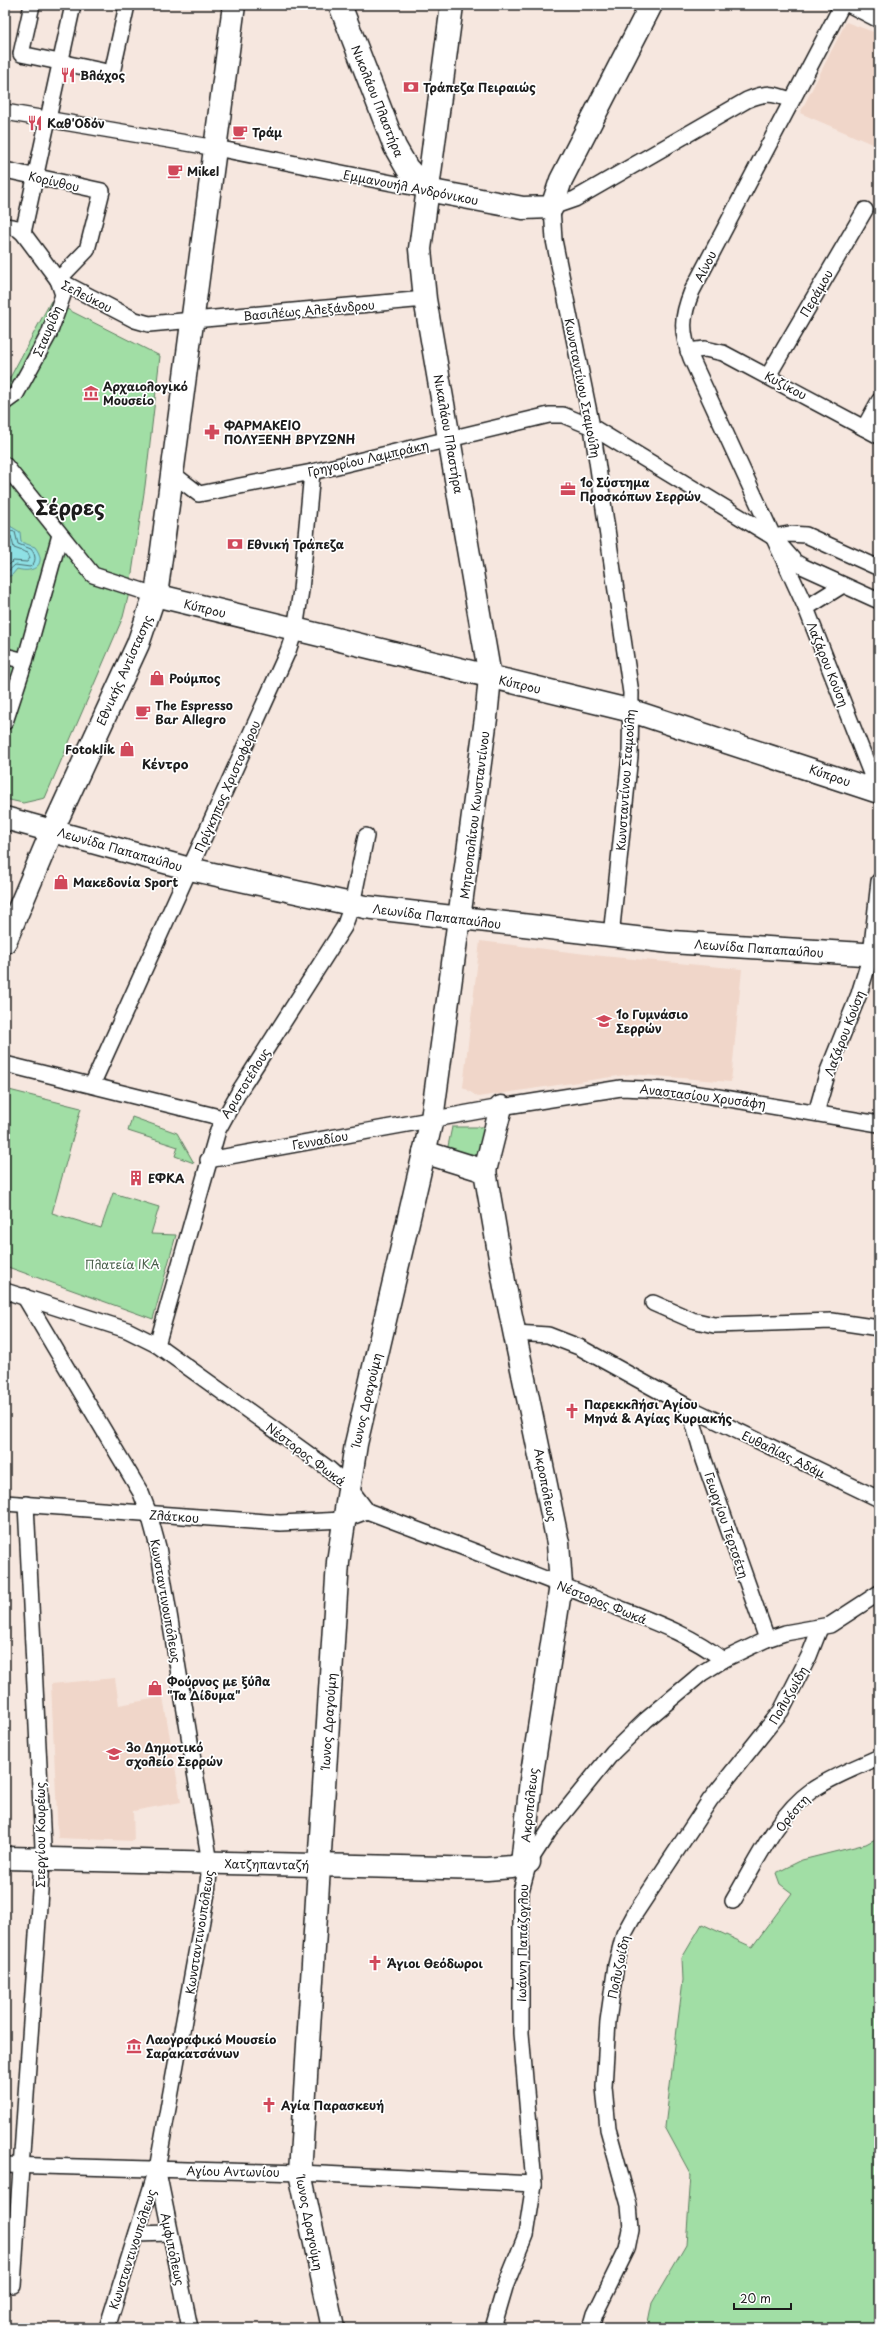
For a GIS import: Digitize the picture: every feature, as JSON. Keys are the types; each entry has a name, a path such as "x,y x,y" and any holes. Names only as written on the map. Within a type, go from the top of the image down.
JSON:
{"street":[{"path":"32,5 22,54 112,73 127,5"},
{"path":"5,226 16,228 23,233 73,5"},
{"name":"Εθνικής Αντίστασης","path":"5,942 52,830 138,644 155,596 173,474 234,5"},
{"name":"Νικολάου Πλαστήρα","path":"340,5 395,147 407,168 427,190"},
{"name":"Νικαλάου Πλαστήρα","path":"452,5 420,249 425,300 490,677"},
{"name":"Κωνσταντίνου Σταμούλη","path":"611,936 630,756 632,711 614,572 592,427 555,246 552,207 561,180 651,5"},
{"name":"Αίνου","path":"773,536 688,352 683,322 689,300 842,5"},
{"path":"850,5 879,20"},
{"name":"Εμμανουήλ Ανδρόνικου","path":"5,112 216,148 523,208 552,207 575,199 747,100 771,93 792,100"},
{"name":"Κορίνθου","path":"5,170 102,191 87,250 58,280"},
{"name":"Περάμου","path":"768,376 865,210"},
{"name":"Σελεύκου","path":"23,233 58,280 135,320 149,324 192,320"},
{"name":"Σταυρίδη","path":"5,402 16,394 49,334 62,295 58,280"},
{"name":"Βασιλέως Αλεξάνδρου","path":"192,320 425,300"},
{"name":"Κυζίκου","path":"688,352 705,349 718,351 768,376 879,436"},
{"path":"864,428 879,401"},
{"name":"Γρηγορίου Λαμπράκη","path":"173,474 199,494 312,472 553,415 568,417 592,427 773,536"},
{"path":"5,465 93,575 155,596"},
{"name":"Πρίγκηπος Χριστοφόρου","path":"92,1085 280,669 295,630 312,472"},
{"path":"773,536 789,534 806,535 879,568"},
{"path":"5,722 25,661 60,535"},
{"path":"773,536 795,562 879,601"},
{"name":"Λαζάρου Κούση","path":"773,536 806,608 879,792"},
{"path":"806,608 843,585"},
{"name":"Κύπρου","path":"155,596 632,711 879,792"},
{"path":"5,656 25,661"},
{"name":"Μητροπολίτου Κωνσταντίνου","path":"432,1120 460,918 490,677"},
{"name":"Λεωνίδα Παπαπαύλου","path":"5,818 190,869 352,905 611,936 737,947 875,955"},
{"name":"Αριστοτέλους","path":"157,1345 208,1160 223,1118 337,940 352,905 366,836"},
{"name":"Λαζάρου Κούση","path":"816,1113 828,1071 875,955 879,881"},
{"path":"5,1064 223,1118"},
{"name":"Αναστασίου Χρυσάφη","path":"432,1120 501,1107 633,1088 712,1096 879,1124"},
{"path":"424,1152 485,1171 501,1107"},
{"name":"Ίωνος Δραγούμη","path":"333,2328 300,2172 338,1562 348,1486 356,1444 432,1120"},
{"name":"Γενναδίου","path":"208,1160 432,1120"},
{"name":"Ακροπόλεως","path":"485,1171 515,1334 558,1543 561,1584 531,1780 526,1863"},
{"path":"5,1291 24,1296"},
{"name":"Νέστορος Φωκά","path":"24,1296 127,1330 157,1345 329,1469 348,1486 367,1511 561,1584 680,1633 710,1649 723,1660"},
{"name":"Κωνσταντινουπόλεως","path":"24,1296 129,1472 149,1514 158,1547 210,1863 205,1901 157,2169 107,2328"},
{"path":"653,1302 692,1320 714,1325 832,1321 879,1328"},
{"name":"Ευθαλίας Αδάμ","path":"515,1334 538,1333 568,1342 692,1409 879,1499"},
{"name":"Γεωργίου Τερτσέτη","path":"692,1409 693,1422 704,1460 767,1639"},
{"name":"Ζλάτκου","path":"5,1503 280,1523 343,1520 367,1511"},
{"name":"Στεργίου Κουρέως","path":"12,2285 43,1857 26,1504"},
{"name":"Ιωάννη Παπάζογλου","path":"493,2328 502,2292 526,2234 534,2184 520,2033 521,1891 526,1863 549,1831 613,1752 686,1686 723,1660 767,1639 785,1633 820,1628 842,1618 879,1593"},
{"name":"Πολυζωίδη","path":"590,2328 597,2309 627,2249 631,2229 629,2205 608,2129 604,2087 609,2014 616,1965 624,1934 636,1912 710,1800 781,1711 812,1650 820,1628"},
{"name":"Ορέστη","path":"733,1901 779,1826 797,1803 810,1792 834,1777 879,1757"},
{"name":"Χατζηπανταζή","path":"5,1858 43,1857 210,1863 497,1869 526,1863"},
{"name":"Αγίου Αντωνίου","path":"5,2165 300,2172 534,2184"},
{"name":"Αμφιπόλεως","path":"157,2169 169,2233 190,2328"},
{"path":"137,2234 169,2233"}],"shaded area":[{"path":"846,22 879,34 879,147 800,113"},
{"name":"1ο Γυμνάσιο Σερρών","path":"480,941 602,956 742,969 731,1082 631,1074 478,1097 463,1087"},
{"name":"3ο Δημοτικό σχολείο Σερρών","path":"115,1678 119,1705 163,1697 181,1802 133,1811 134,1841 58,1838 51,1684"}],"green space":[{"path":"51,301 160,356 145,486 129,593 123,617 45,798 23,803 5,799 5,387"},
{"name":"Πλατεία ΙΚΑ","path":"5,1089 81,1108 52,1213 101,1228 113,1193 159,1207 151,1234 176,1235 153,1319 5,1266"},
{"path":"132,1117 177,1133 194,1163 175,1156 178,1147 128,1131"},
{"path":"452,1127 491,1127 487,1156 447,1151"},
{"path":"879,1837 879,2328 647,2328 652,2303 686,2245 691,2175 665,2127 683,1980 682,1958 702,1924 752,1947 792,1893 780,1884 776,1873 802,1860 866,1844"}],"water":[{"path":"10,526 20,532 21,542 35,547 39,553 40,563 34,569 17,569 12,575 5,578 5,527"}],"place":[{"name":"Βλάχος","path":"68,75"},
{"name":"Τράπεζα Πειραιώς","path":"411,87"},
{"name":"Καθ'Οδόν","path":"35,123"},
{"name":"Τράμ","path":"240,132"},
{"name":"Mikel","path":"175,171"},
{"name":"Αρχαιολογικό Μουσείο","path":"91,393"},
{"name":"ΦΑΡΜΑΚΕΙΟ ΠΟΛΥΞΕΝΗ ΒΡΥΖΩΝΗ","path":"212,432"},
{"name":"1ο Σύστημα Προσκόπων Σερρών","path":"568,489"},
{"name":"Εθνική Τράπεζα","path":"235,544"},
{"name":"Ρούμπος","path":"157,678"},
{"name":"The Espresso Bar Allegro","path":"143,712"},
{"name":"Fotoklik","path":"127,749"},
{"name":"Μακεδονία Sport","path":"61,882"},
{"name":"1ο Γυμνάσιο Σερρών","path":"604,1021"},
{"name":"ΕΦΚΑ","path":"136,1178"},
{"name":"Παρεκκλήσι Αγίου Μηνά & Αγίας Κυριακής","path":"572,1411"},
{"name":"Φούρνος με ξύλα \"Τα Δίδυμα\"","path":"155,1688"},
{"name":"3ο Δημοτικό σχολείο Σερρών","path":"114,1754"},
{"name":"Άγιοι Θεόδωροι","path":"375,1963"},
{"name":"Λαογραφικό Μουσείο Σαρακατσάνων","path":"134,2046"},
{"name":"Αγία Παρασκευή","path":"269,2105"}],"district":[{"name":"Σέρρες","path":"70,507"},
{"name":"Κέντρο","path":"165,763"}]}
